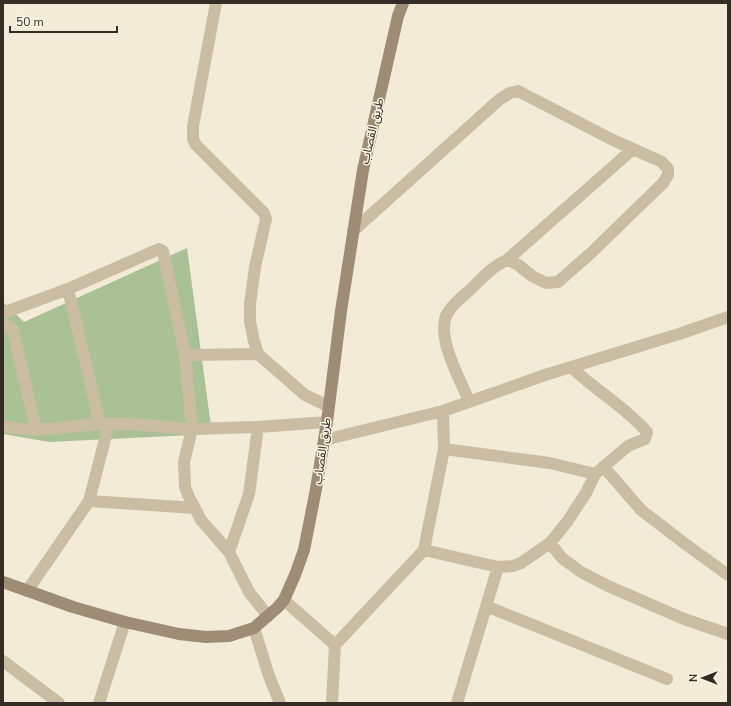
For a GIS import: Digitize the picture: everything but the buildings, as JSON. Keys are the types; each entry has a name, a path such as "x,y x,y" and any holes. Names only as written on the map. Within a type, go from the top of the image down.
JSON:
{"main road":[{"name":"طريق القصاب","path":"3,582 73,607 125,622 179,634 206,637 229,636 254,628 284,600 304,550 316,490 363,170 398,16 403,3"}],"street":[{"path":"216,3 193,126 193,139 203,154 264,212 266,219 255,267 250,304 250,322 258,354 305,396 328,406"},
{"path":"353,231 500,99 510,93 518,91 662,162 668,169 668,175 663,183 591,253 558,282 546,283 532,276 517,264 507,260"},
{"path":"469,401 445,342 444,328 447,315 457,302 497,264 507,260 633,149"},
{"path":"3,313 68,289 159,249 163,251 185,355 192,429 184,462 185,487 201,520 229,552 249,592 268,616"},
{"path":"27,591 89,501 104,424 68,289"},
{"path":"324,440 443,411 571,366 679,334 728,317"},
{"path":"3,323 12,329 14,334 36,430"},
{"path":"185,355 258,354"},
{"path":"424,550 498,567 513,566 521,563 550,543 575,510 599,471 628,446 644,439 647,432 632,416 608,398 571,366"},
{"path":"332,703 335,645 424,550 444,449 443,411"},
{"path":"3,426 19,430 50,430 104,424 192,429 258,427 327,422"},
{"path":"229,552 249,494 258,427"},
{"path":"444,449 599,471 641,510 728,575"},
{"path":"89,501 195,508"},
{"path":"550,543 562,558 581,572 608,586 684,619 728,634"},
{"path":"457,703 498,567"},
{"path":"284,600 335,645"},
{"path":"486,606 667,679"},
{"path":"99,703 125,622"},
{"path":"254,628 268,676 280,703"},
{"path":"3,661 58,703"}],"green space":[{"path":"187,248 212,434 49,442 3,434 3,302 24,322"}]}
